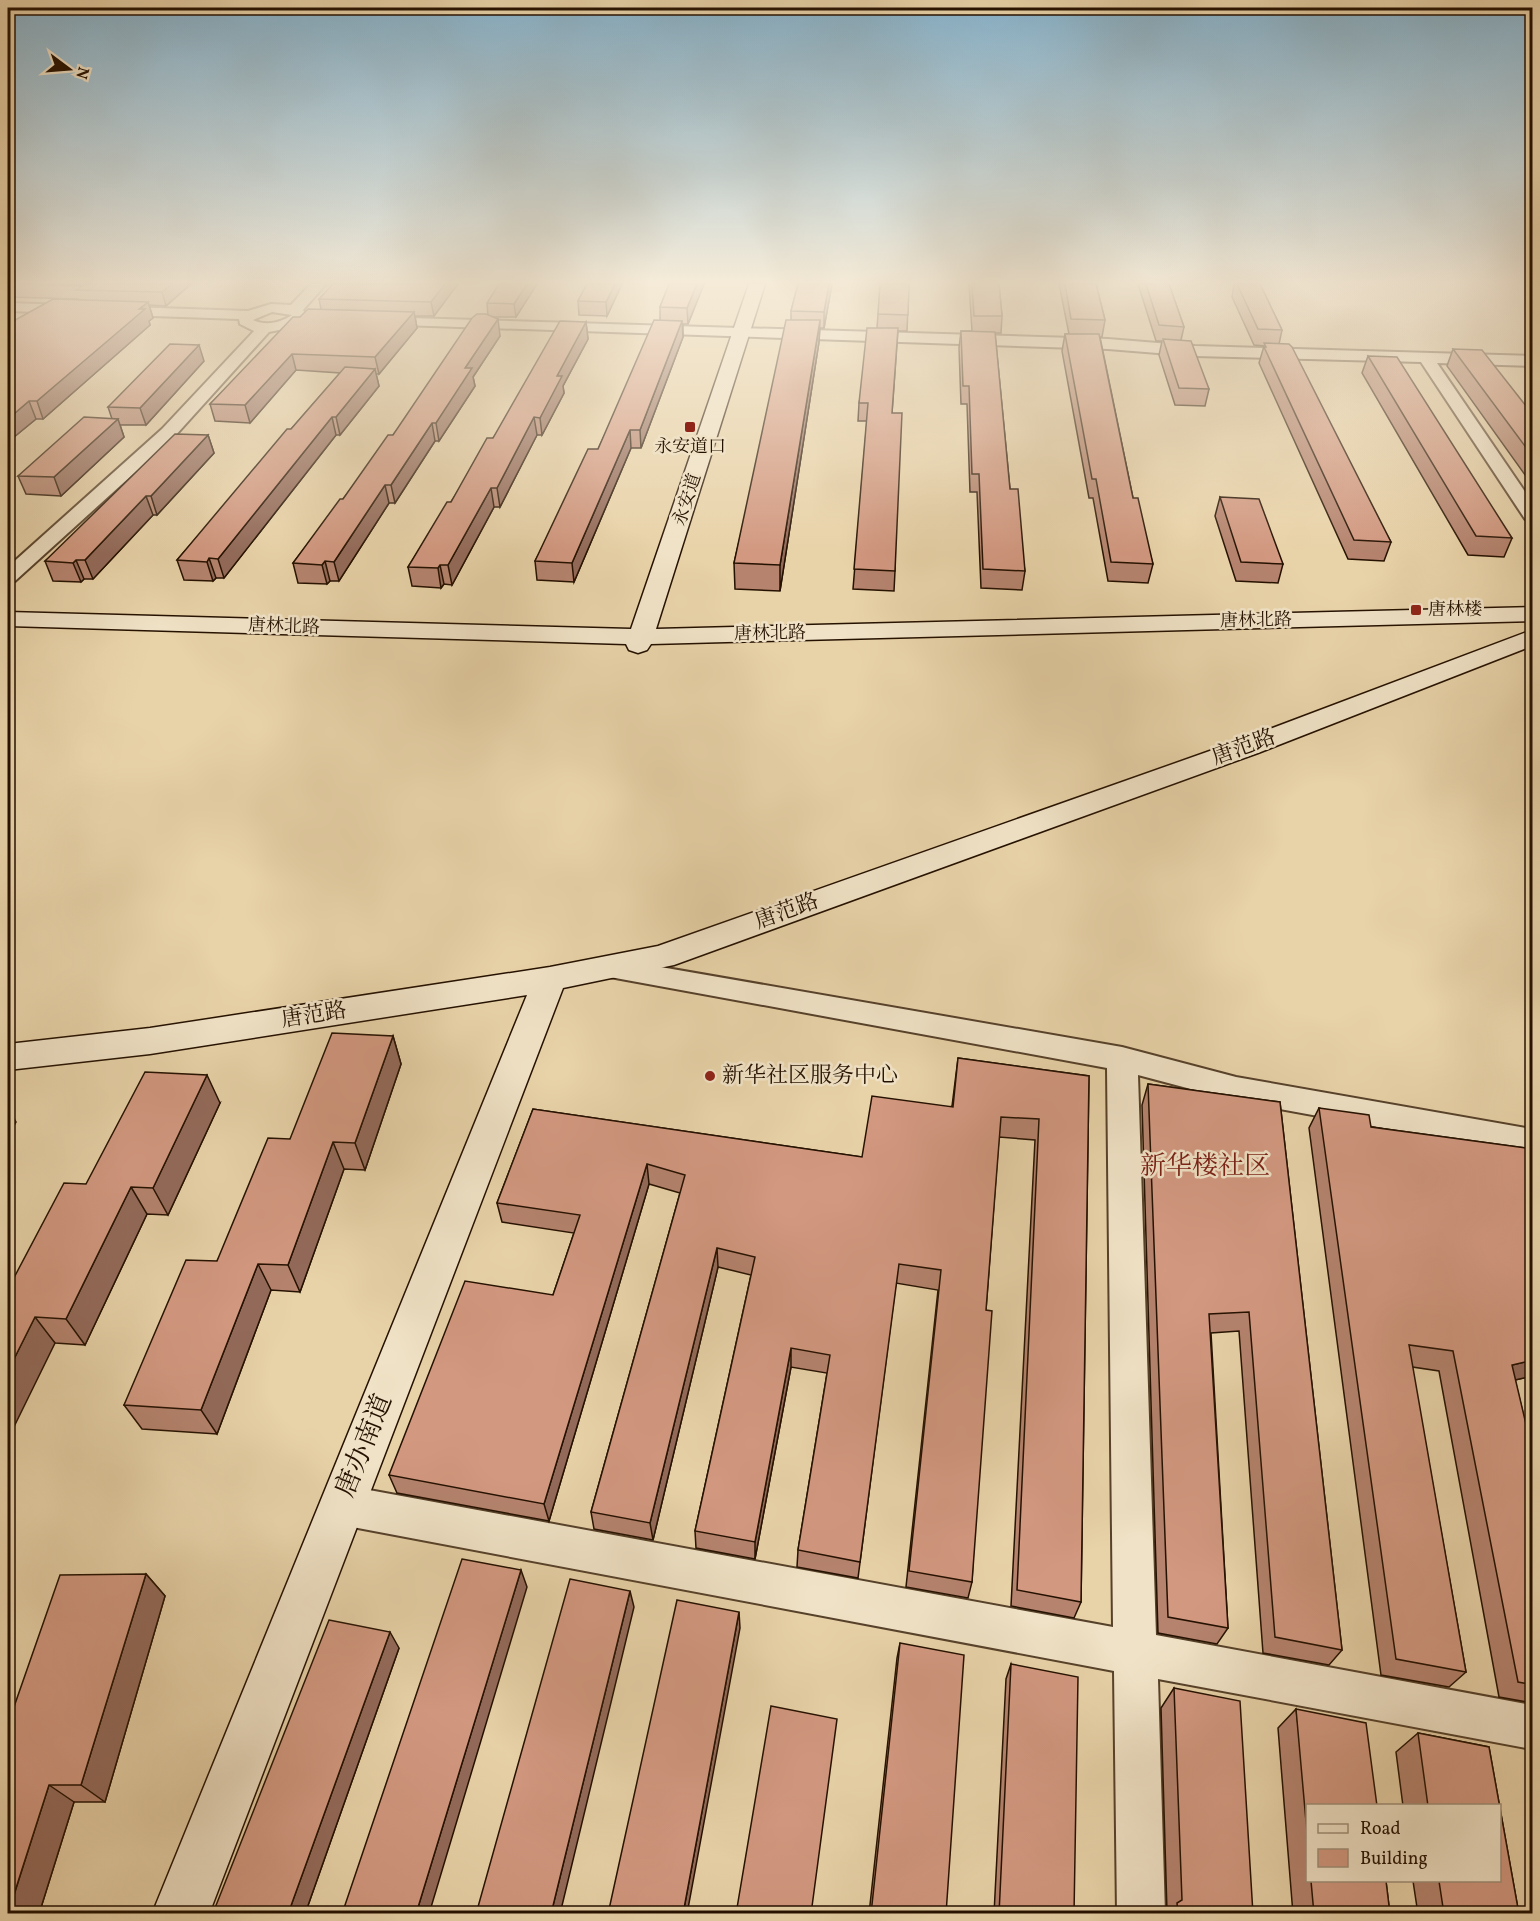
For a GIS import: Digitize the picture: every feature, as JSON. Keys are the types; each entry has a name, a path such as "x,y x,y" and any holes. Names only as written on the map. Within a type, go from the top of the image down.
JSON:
{"main road":[{"name":"永安道","path":"640,641 729,374"},
{"name":"唐林北路","path":"8,619 640,641 1533,614"},
{"name":"唐林北路","path":"8,632 640,641 1533,626"},
{"name":"唐范路","path":"8,1057 150,1041 609,969 662,957 1248,747 1533,637"},
{"name":"唐办南道","path":"180,1914 550,978"}],"street":[{"path":"8,577 168,433 223,374"},
{"path":"1437,374 1533,515"},
{"path":"609,969 1122,1059 1236,1089 1533,1142"},
{"path":"1122,1059 1141,1914"},
{"path":"342,1505 1533,1727"}],"building":[{"path":"8,374 69,374 37,401 29,401 8,419"},
{"path":"141,374 172,374 140,408 108,407"},
{"path":"239,374 274,374 245,405 210,404"},
{"path":"339,374 371,374 336,417 332,417 218,559 209,558 207,562 177,560 287,429 291,429"},
{"path":"434,374 468,374 391,485 385,485 334,562 325,561 322,565 293,563 340,499 343,499 388,435 393,435"},
{"path":"530,374 558,374 557,376 562,376 540,418 534,417 497,488 491,488 448,565 440,565 438,568 408,567 447,502 451,502 487,438 493,438"},
{"path":"631,374 662,374 640,430 630,430 572,563 535,561 588,449 598,449"},
{"path":"775,374 811,374 780,565 734,563"},
{"path":"862,374 895,374 892,413 902,413 895,571 854,569 868,403 859,403"},
{"path":"963,374 999,374 1010,489 1018,489 1025,571 983,569 979,474 972,474 969,386 963,386"},
{"path":"1072,374 1107,374 1133,498 1138,498 1153,564 1111,562 1096,479 1092,479"},
{"path":"1174,374 1203,374 1209,389 1179,388"},
{"path":"1276,374 1306,374 1391,542 1354,540"},
{"path":"1379,374 1408,374 1512,538 1476,536"},
{"path":"1471,374 1501,374 1533,415 1533,457"},
{"path":"84,417 118,419 54,477 18,476"},
{"path":"175,434 208,435 151,496 146,496 85,560 76,560 73,563 45,561"},
{"path":"1220,497 1259,499 1283,564 1241,562"},
{"path":"332,1033 393,1036 355,1143 333,1142 288,1265 258,1264 201,1410 124,1405 186,1260 217,1261 268,1138 290,1139"},
{"path":"958,1058 1089,1076 1081,1602 1017,1590 1039,1119 1001,1117 986,1310 992,1311 972,1582 909,1571 941,1270 899,1264 860,1562 798,1550 830,1355 791,1348 755,1542 695,1531 755,1257 717,1248 650,1523 591,1512 685,1175 647,1164 544,1504 389,1475 465,1281 553,1295 580,1215 497,1203 533,1109 862,1157 872,1096 953,1107"},
{"path":"145,1072 207,1075 153,1188 131,1187 66,1319 35,1317 8,1371 8,1289 64,1183 86,1184"},
{"path":"1148,1084 1280,1102 1342,1650 1275,1637 1249,1312 1209,1314 1228,1628 1168,1617"},
{"path":"1319,1108 1369,1115 1371,1127 1533,1149 1533,1360 1512,1365 1533,1454 1533,1685 1518,1682 1453,1351 1409,1345 1466,1672 1396,1659"},
{"path":"462,1559 521,1570 416,1914 342,1914"},
{"path":"146,1574 81,1785 49,1785 8,1913 8,1724 60,1575"},
{"path":"570,1579 630,1591 551,1914 476,1914"},
{"path":"677,1600 739,1612 683,1914 608,1914"},
{"path":"329,1620 390,1632 288,1914 237,1914 215,1908"},
{"path":"900,1643 964,1655 946,1914 871,1914"},
{"path":"1011,1664 1078,1677 1074,1914 999,1914"},
{"path":"1174,1688 1240,1701 1253,1914 1178,1914 1177,1903 1182,1900"},
{"path":"771,1706 837,1719 811,1914 736,1914"},
{"path":"1296,1709 1366,1723 1377,1804 1306,1804 1306,1822"},
{"path":"1418,1733 1489,1747 1500,1804 1428,1804"},
{"path":"1501,1814 1519,1914 1444,1914 1439,1882 1501,1882"},
{"path":"1311,1882 1386,1882 1390,1914 1314,1914"}],"place":[{"name":"永安道口","path":"690,427"},
{"name":"唐林楼","path":"1416,610"},
{"name":"新华社区服务中心","path":"710,1076"}],"district":[{"name":"新华楼社区","path":"1205,1167"}]}
